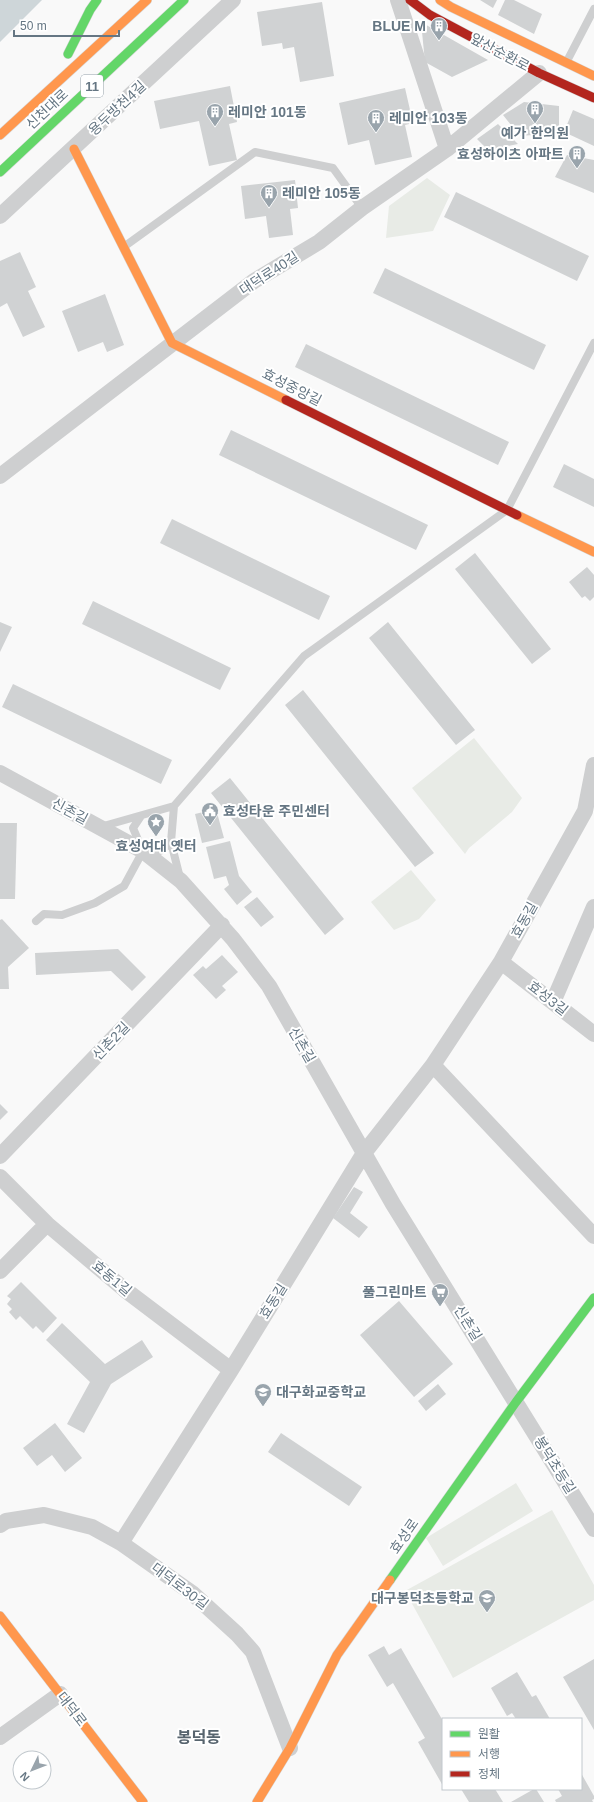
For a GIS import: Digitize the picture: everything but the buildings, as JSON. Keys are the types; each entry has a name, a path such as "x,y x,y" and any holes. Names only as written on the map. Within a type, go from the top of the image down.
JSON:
{"main road":[{"path":"89,33 65,56 97,0"},
{"path":"0,135 147,0"},
{"name":"신천대로","path":"0,172 184,0"},
{"name":"앞산순환로","path":"410,0 430,15 539,73 594,98"},
{"name":"앞산순환로","path":"449,2 594,76"},
{"path":"74,148 172,343"},
{"name":"효성중앙길","path":"172,343 594,552"},
{"name":"효성로","path":"258,1802 290,1748 337,1656 516,1402 594,1298"},
{"name":"대덕로","path":"0,1616 139,1800"}],"street":[{"name":"용두방천4길","path":"0,216 233,0"},
{"path":"398,0 447,149"},
{"name":"대덕로40길","path":"0,476 254,281 319,242 362,208 447,149 539,73"},
{"name":"효동길","path":"121,1543 231,1370 364,1153 433,1065 501,962 589,813 594,765"},
{"name":"신촌길","path":"0,773 143,851 181,881 222,925 268,986 393,1204 516,1402"},
{"path":"553,1002 594,907"},
{"name":"신촌2길","path":"0,1156 222,925"},
{"name":"효성3길","path":"501,962 594,1034"},
{"path":"433,1065 594,1236"},
{"name":"효동1길","path":"0,1177 47,1224 124,1289 231,1370"},
{"path":"0,1271 47,1224"},
{"name":"봉덕초등길","path":"516,1402 594,1529"},
{"name":"대덕로30길","path":"0,1525 6,1521 44,1515 92,1527 121,1543 192,1593 237,1634 253,1652 290,1748"},
{"path":"0,1738 60,1694"}],"lane":[{"path":"567,63 594,9"},
{"path":"124,246 255,152 333,168 362,208"},
{"path":"100,827 174,806 304,656 507,510 594,343"},
{"path":"174,806 171,842 181,881"},
{"path":"141,816 133,828 143,851"},
{"path":"143,851 154,853 163,850 171,842"},
{"path":"36,921 44,914 62,915 95,903 124,886 143,851"}],"shaded area":[{"path":"0,0 42,0 0,42"},
{"path":"427,178 450,195 433,231 386,238 389,206"},
{"path":"474,738 522,798 512,812 469,848 465,854 412,788"},
{"path":"411,870 436,900 419,919 394,930 371,902"},
{"path":"516,1483 533,1511 443,1566 426,1538"},
{"path":"552,1510 594,1585 594,1600 453,1678 405,1591"}],"traffic: fast":[{"path":"68,54 90,10 97,0"},
{"path":"0,172 184,0"},
{"path":"390,1580 516,1402 594,1298"}],"traffic: slow":[{"path":"0,135 147,0"},
{"path":"440,0 451,7 594,76"},
{"path":"74,149 172,343 286,400"},
{"path":"517,515 594,552"},
{"path":"257,1802 290,1748 337,1655 390,1580"},
{"path":"0,1616 143,1802"}],"traffic: jam":[{"path":"410,0 430,15 539,73 594,98"},
{"path":"286,400 517,515"}],"place":[{"name":"BLUE M","path":"439,41"},
{"name":"예가 한의원","path":"535,124"},
{"name":"레미안 101동","path":"215,127"},
{"name":"레미안 103동","path":"376,133"},
{"name":"효성하이츠 아파트","path":"577,169"},
{"name":"레미안 105동","path":"269,208"},
{"name":"효성타운 주민센터","path":"210,826"},
{"name":"효성여대 옛터","path":"156,837"},
{"name":"풀그린마트","path":"440,1307"},
{"name":"대구화교중학교","path":"263,1407"},
{"name":"대구봉덕초등학교","path":"487,1613"}],"district":[{"name":"봉덕동","path":"199,1737"}]}
